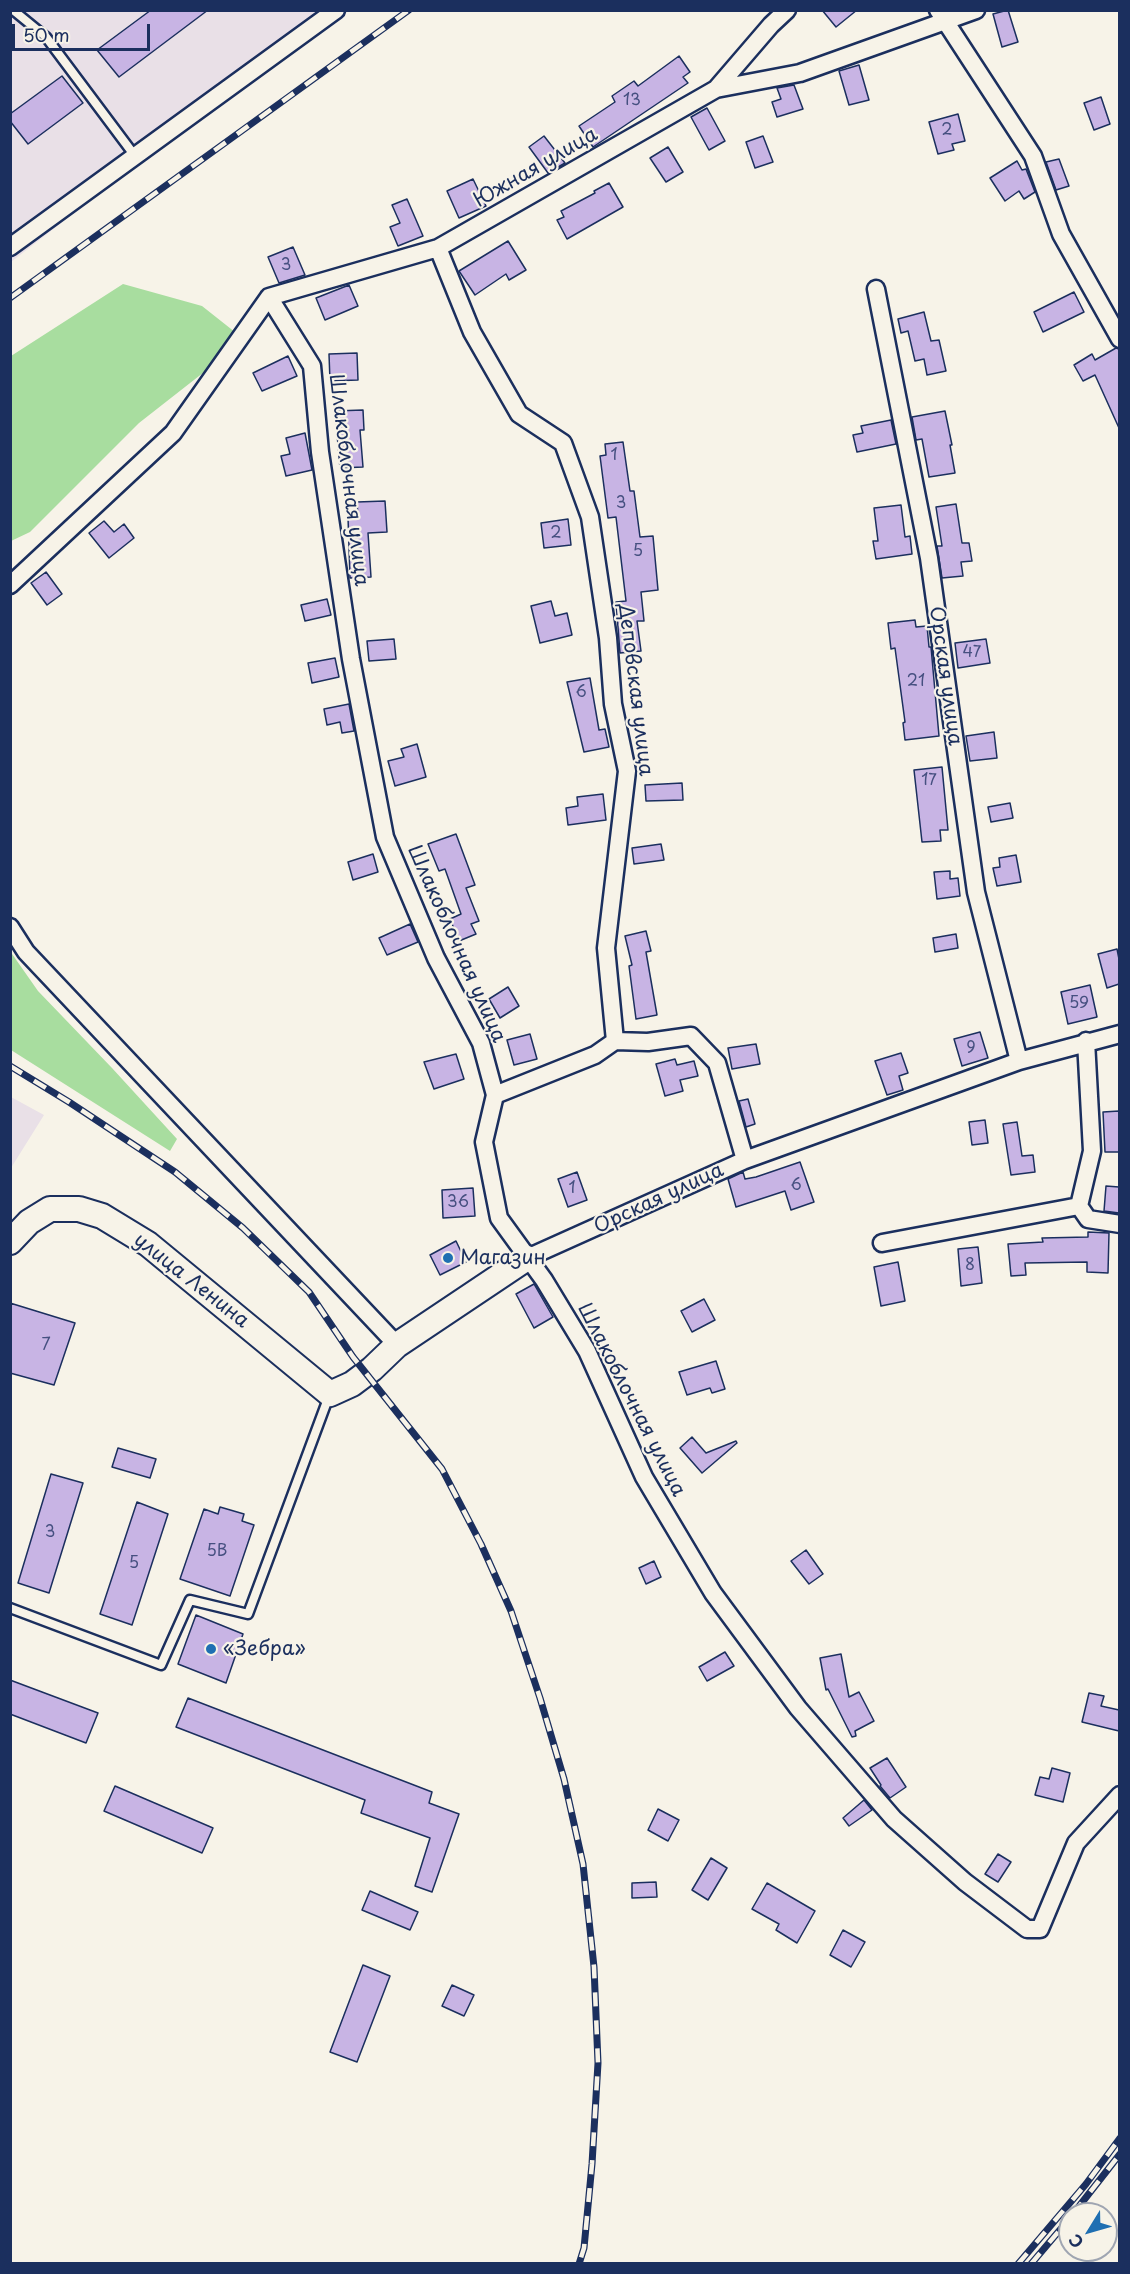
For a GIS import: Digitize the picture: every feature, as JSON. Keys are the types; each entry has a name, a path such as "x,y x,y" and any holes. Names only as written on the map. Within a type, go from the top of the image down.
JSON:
{"street":[{"path":"10,247 336,10"},
{"name":"Южная улица","path":"269,297 438,248 716,89 771,25 787,10"},
{"path":"716,89 800,73 941,16 975,10"},
{"path":"941,16 1033,156 1061,234 1119,339"},
{"name":"Деповская улица","path":"438,248 472,332 519,414 563,443 590,517 608,638 613,704 627,771 606,948 615,1041"},
{"name":"Орская улица","path":"876,290 929,558 976,892 1019,1061"},
{"path":"10,585 173,433 269,297"},
{"name":"Шлакоблочная улица","path":"269,297 312,366 320,452 350,648 385,837 436,958 481,1043 495,1095 484,1142 499,1218 544,1280 587,1351 644,1477 713,1593 798,1708 894,1819 974,1889 1027,1929 1040,1929 1076,1843 1119,1795"},
{"path":"10,927 26,952 397,1346"},
{"name":"Орская улица","path":"330,1394 352,1384 397,1346 527,1258 745,1160 1019,1061 1086,1041 1119,1034"},
{"path":"495,1095 595,1055 615,1041 648,1042 691,1036 717,1063 745,1160"},
{"path":"1086,1041 1092,1150 1079,1206 1088,1219 1119,1224"},
{"path":"882,1244 1079,1206"},
{"name":"улица Ленина","path":"10,1242 29,1222 50,1209 79,1209 102,1216 148,1244 330,1394"}],"lane":[{"path":"13,10 46,37 135,156"},
{"path":"10,1608 161,1665 190,1600 248,1614 330,1394"}],"shaded area":[{"path":"11,11 334,11 11,262"},
{"path":"11,1097 44,1115 11,1168"}],"green space":[{"path":"123,284 202,306 245,340 139,423 30,532 11,541 11,356"},
{"path":"10,951 38,991 177,1139 170,1151 11,1050"}],"building":[{"path":"151,10 208,10 119,77 97,50"},
{"path":"822,10 857,10 836,27"},
{"path":"1008,10 1018,42 1002,47 993,14"},
{"path":"679,56 690,72 683,77 688,83 593,147 579,126 615,102 612,96 634,81 638,86"},
{"path":"859,65 869,100 849,105 839,71"},
{"path":"62,76 83,103 28,144 10,121 10,114"},
{"path":"794,85 803,109 777,117 772,102 781,99 777,88"},
{"path":"1101,97 1110,124 1094,130 1084,103"},
{"path":"707,108 725,141 709,150 691,117"},
{"path":"958,114 965,141 952,144 954,150 938,154 929,122"},
{"path":"544,136 565,163 548,173 529,147"},
{"path":"763,136 773,162 755,168 746,142"},
{"path":"668,147 683,172 666,182 650,158"},
{"path":"1059,159 1069,186 1056,190 1046,162"},
{"path":"1017,161 1022,170 1026,169 1035,192 1024,199 1019,191 1005,201 990,178"},
{"path":"473,179 486,206 459,218 447,191"},
{"path":"609,183 623,207 567,239 557,220 564,217 561,211"},
{"path":"407,199 423,236 398,246 390,227 400,223 392,205"},
{"path":"508,241 526,270 509,280 506,274 475,295 459,271"},
{"path":"293,247 305,275 279,283 268,257"},
{"path":"349,285 358,306 325,320 316,298"},
{"path":"1074,292 1084,312 1043,332 1034,312"},
{"path":"924,312 931,341 939,340 946,371 927,375 924,359 915,361 908,331 901,333 898,319"},
{"path":"1116,348 1119,349 1119,428 1095,375 1083,381 1074,365 1092,354 1095,360"},
{"path":"357,353 358,380 330,381 329,354"},
{"path":"288,356 297,376 262,391 253,373"},
{"path":"363,410 364,430 360,430 363,467 340,468 335,411"},
{"path":"945,411 955,473 929,477 922,439 916,440 912,417"},
{"path":"891,420 896,444 857,452 853,435 863,433 861,426"},
{"path":"305,433 312,470 286,476 281,456 290,454 286,438"},
{"path":"623,442 630,491 634,491 640,537 653,536 658,590 641,592 644,621 637,621 641,651 620,653 616,602 626,601 616,517 608,518 600,456 606,455 605,444"},
{"path":"385,501 387,532 368,533 371,577 350,578 348,517 358,517 357,502"},
{"path":"956,504 962,543 969,543 972,561 961,562 963,576 942,578 937,546 942,546 936,507"},
{"path":"901,505 905,537 910,536 912,554 876,559 873,541 878,541 874,508"},
{"path":"568,519 571,545 544,548 541,523"},
{"path":"104,521 114,532 124,524 134,538 109,558 89,533"},
{"path":"46,572 62,594 47,605 31,583"},
{"path":"327,599 331,615 305,621 301,605"},
{"path":"551,601 555,616 567,613 572,635 540,643 531,606"},
{"path":"915,620 916,627 927,626 939,736 905,740 903,723 905,722 895,648 891,649 888,623"},
{"path":"394,639 396,659 369,661 367,641"},
{"path":"986,639 990,663 958,668 955,643"},
{"path":"335,658 339,677 312,683 308,663"},
{"path":"590,678 599,730 605,729 609,747 584,752 567,682"},
{"path":"349,704 354,731 342,733 340,722 327,725 324,709"},
{"path":"994,732 997,758 970,761 966,736"},
{"path":"417,744 426,777 395,786 388,761 404,757 401,749"},
{"path":"942,767 948,830 940,830 941,841 922,842 914,770"},
{"path":"682,783 683,800 646,801 645,785"},
{"path":"603,794 606,820 568,825 566,808 578,806 577,797"},
{"path":"1010,803 1013,818 991,822 988,807"},
{"path":"456,834 475,885 466,888 479,921 471,924 476,934 459,941 450,919 461,914 445,869 439,871 428,844"},
{"path":"661,844 664,860 634,864 632,848"},
{"path":"373,854 378,872 353,880 348,862"},
{"path":"1016,855 1021,882 997,886 993,868 1000,867 999,858"},
{"path":"950,871 950,879 958,878 960,896 937,899 934,872"},
{"path":"410,924 418,942 387,955 379,938"},
{"path":"646,931 651,951 646,952 657,1015 636,1019 629,966 632,965 625,936"},
{"path":"956,934 958,948 935,952 933,938"},
{"path":"1117,949 1119,984 1107,988 1098,954"},
{"path":"1090,985 1097,1017 1068,1024 1061,992"},
{"path":"508,987 519,1006 500,1018 489,999"},
{"path":"980,1032 988,1058 962,1066 954,1039"},
{"path":"530,1034 537,1059 514,1065 507,1040"},
{"path":"756,1044 760,1064 732,1069 728,1048"},
{"path":"901,1053 908,1073 899,1076 903,1090 887,1095 875,1061"},
{"path":"456,1054 464,1079 434,1089 424,1062"},
{"path":"675,1059 677,1065 694,1061 698,1076 680,1080 683,1091 665,1096 656,1064"},
{"path":"748,1099 755,1124 746,1127 739,1101"},
{"path":"1119,1111 1119,1152 1105,1152 1103,1112"},
{"path":"985,1120 988,1143 972,1145 969,1122"},
{"path":"1017,1122 1022,1156 1033,1155 1035,1172 1011,1175 1003,1124"},
{"path":"800,1162 814,1202 791,1210 785,1191 736,1207 728,1179 743,1172 745,1179 756,1177"},
{"path":"577,1172 587,1200 568,1207 558,1179"},
{"path":"1106,1186 1119,1187 1119,1213 1104,1211"},
{"path":"473,1188 475,1216 443,1218 442,1190"},
{"path":"1088,1232 1109,1233 1108,1273 1087,1272 1087,1262 1025,1263 1026,1275 1011,1276 1008,1244 1043,1242 1042,1238 1088,1237"},
{"name":"Магазин","path":"456,1241 466,1262 440,1275 430,1255"},
{"path":"978,1247 982,1283 961,1286 958,1249"},
{"path":"898,1262 905,1301 881,1306 874,1267"},
{"path":"534,1284 553,1317 534,1328 516,1294"},
{"path":"704,1299 715,1320 692,1332 681,1311"},
{"path":"10,1303 75,1323 54,1385 10,1373"},
{"path":"716,1361 725,1389 712,1393 710,1388 687,1395 679,1372"},
{"path":"692,1437 706,1453 736,1441 737,1443 702,1473 680,1448"},
{"path":"118,1448 156,1459 150,1478 112,1467"},
{"path":"51,1474 83,1483 49,1593 18,1583"},
{"path":"137,1502 168,1514 132,1625 100,1614"},
{"path":"220,1507 244,1514 242,1521 254,1525 230,1596 180,1579 204,1509 218,1514"},
{"path":"806,1550 823,1574 809,1584 791,1561"},
{"path":"654,1561 661,1577 646,1584 639,1568"},
{"name":"«Зебра»","path":"196,1615 243,1634 226,1683 178,1664"},
{"path":"725,1652 734,1666 707,1681 699,1667"},
{"path":"841,1654 849,1697 859,1692 874,1721 855,1731 856,1736 852,1737 828,1689 826,1690 820,1658"},
{"path":"10,1680 98,1713 86,1743 10,1714"},
{"path":"1089,1693 1104,1696 1101,1706 1119,1710 1119,1731 1082,1722"},
{"path":"188,1698 432,1792 429,1803 459,1814 432,1892 415,1886 430,1838 361,1813 365,1800 176,1727"},
{"path":"887,1758 906,1787 890,1798 870,1768"},
{"path":"1052,1768 1070,1773 1063,1802 1035,1795 1040,1777 1049,1779"},
{"path":"115,1786 213,1828 202,1853 104,1811"},
{"path":"864,1800 872,1810 849,1826 843,1818"},
{"path":"658,1809 679,1820 668,1841 648,1830"},
{"path":"998,1854 1011,1862 998,1882 985,1874"},
{"path":"711,1858 727,1868 708,1900 692,1890"},
{"path":"656,1882 657,1897 632,1898 632,1883"},
{"path":"767,1883 815,1911 797,1943 776,1930 779,1924 752,1909"},
{"path":"370,1891 418,1912 410,1930 362,1910"},
{"path":"843,1930 865,1942 851,1967 830,1955"},
{"path":"363,1965 390,1976 357,2062 330,2052"},
{"path":"452,1985 474,1995 464,2016 442,2006"}],"railway":[{"path":"10,298 409,10"},
{"path":"10,1066 175,1172 243,1228 309,1292 353,1357 442,1469 481,1544 511,1611 540,1698 564,1779 583,1864 594,1967 598,2063 592,2164 584,2248 579,2264"},
{"path":"1018,2264 1086,2184 1120,2138"},
{"path":"1082,2202 1120,2154"},
{"path":"1031,2264 1058,2232"}],"place":[{"name":"Магазин","path":"448,1258"},
{"name":"«Зебра»","path":"211,1649"}]}
